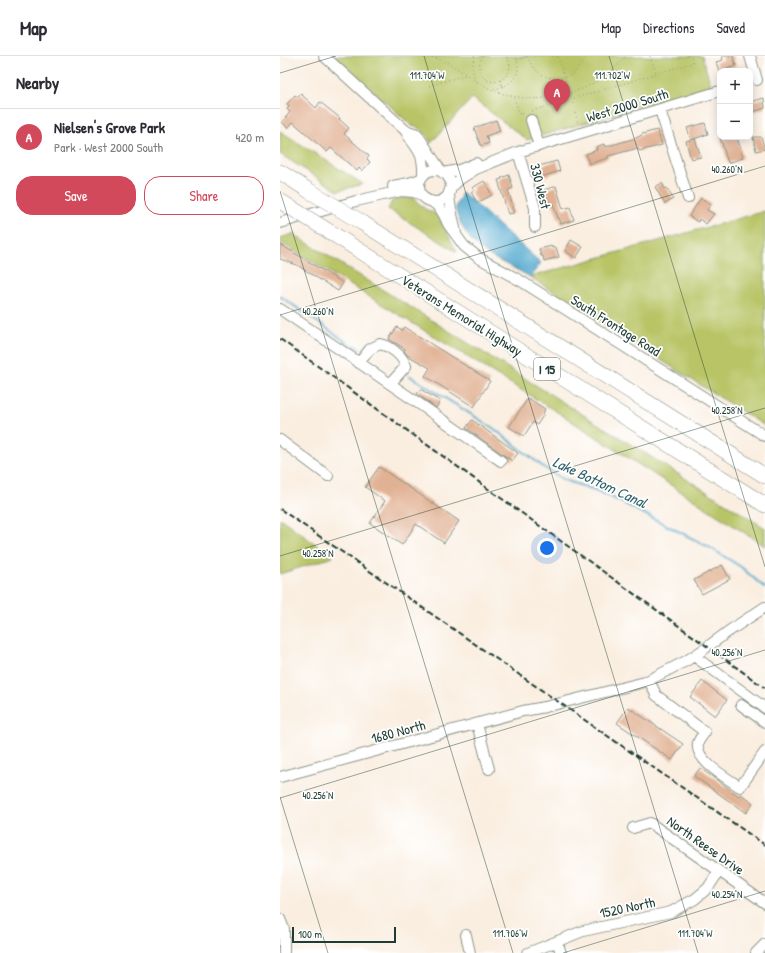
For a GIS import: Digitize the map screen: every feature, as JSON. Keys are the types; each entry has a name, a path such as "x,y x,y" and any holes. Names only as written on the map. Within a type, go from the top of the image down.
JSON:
{"highway":[{"name":"Veterans Memorial Highway","path":"280,172 765,476"},
{"name":"Veterans Memorial Highway","path":"280,201 765,505"}],"street":[{"path":"324,56 405,130 410,140 422,154 424,165 420,187 422,195"},
{"path":"750,56 757,80"},
{"name":"West 2000 South","path":"450,191 460,179 476,169 518,152 717,92"},
{"path":"660,110 688,198"},
{"path":"531,120 539,146"},
{"path":"280,223 356,201 401,191 414,192 431,201 442,200 450,191 449,180 417,134 405,130"},
{"name":"West 2000 South","path":"442,172 465,168 488,157 507,152 518,152"},
{"name":"330 West","path":"518,152 535,208 535,227"},
{"path":"356,201 382,189 409,183 422,178 431,171 442,172"},
{"name":"South Frontage Road","path":"450,191 450,210 454,221 456,234"},
{"name":"South Frontage Road","path":"431,201 439,207 448,224 464,246 479,258 521,281 765,436"},
{"path":"280,309 449,424 500,461"},
{"path":"359,363 373,347 380,344 385,345 402,357 406,366 390,384"},
{"path":"280,440 328,476"},
{"name":"1680 North","path":"280,777 523,711 537,705 602,690 617,689 649,680 694,656 765,607"},
{"path":"694,656 765,708"},
{"path":"649,680 656,695 705,732 698,742 698,750 705,762 740,787 765,752"},
{"path":"742,705 765,722"},
{"path":"476,724 489,770"},
{"name":"North Reese Drive","path":"633,828 650,823 765,903"},
{"name":"1520 North","path":"528,953 583,931 671,912 695,899 708,888 719,871"},
{"path":"280,919 284,929 284,953"},
{"path":"466,934 470,953"},
{"path":"557,941 561,953"},
{"path":"756,953 765,944"}],"path":[{"path":"424,56 444,60 493,90 514,97 546,98 570,94 585,88 612,70 626,56"},
{"path":"474,56 472,69 475,80"},
{"path":"483,56 479,67 482,76 491,81 500,80 509,72 510,62 506,56"},
{"path":"493,90 514,80 518,70 515,56"},
{"path":"517,60 527,56 530,64 541,75 554,79 565,77 575,71 580,66 585,56"},
{"path":"552,56 559,56 573,104"},
{"path":"650,56 656,74"},
{"path":"514,97 520,115 692,63 693,61 691,56"},
{"path":"429,86 466,74"},
{"path":"500,80 502,87"},
{"path":"575,113 578,123"}],"green space":[{"path":"335,56 702,56 711,86 527,140 472,98 431,143 423,132 412,126"},
{"path":"280,131 363,184 338,191 280,154"},
{"path":"398,198 413,198 425,209 438,215 457,252 388,209 392,201"},
{"path":"765,211 765,426 530,277"},
{"path":"293,234 765,528 765,546 562,415 280,242 280,238"},
{"path":"280,518 333,557 280,574"}],"water":[{"path":"462,192 541,263 530,277 482,251 467,235 456,211 456,206"}],"building":[{"path":"722,56 733,56 736,66 729,68 718,68 716,62 723,60"},
{"path":"301,94 316,108 320,102 340,118 339,119 349,128 344,134 369,156 367,159 370,162 362,171 359,168 357,171 331,148 327,152 293,122 288,128 282,122 290,112 287,109 290,106 287,104 295,95 298,97"},
{"path":"764,98 765,108 753,112 753,101"},
{"path":"496,120 500,131 486,136 489,143 481,146 474,128"},
{"path":"705,123 708,134 691,140 687,128"},
{"path":"657,130 662,145 639,151 638,148 608,156 608,158 589,164 586,154 597,150 596,147 604,144 605,147"},
{"path":"753,137 761,137 765,149 756,151"},
{"path":"695,139 701,157 691,159 686,141"},
{"path":"721,140 738,140 743,158 728,163"},
{"path":"557,161 560,171 538,178 535,167"},
{"path":"509,175 513,188 508,190 514,213 508,214 498,180"},
{"path":"484,181 492,195 477,203 471,192 474,190 472,188"},
{"path":"662,183 665,189 667,188 673,199 665,204 655,187"},
{"path":"556,186 563,209 570,207 574,220 561,224 553,204 550,205 549,201 548,202 544,190"},
{"path":"701,198 711,204 707,210 714,214 706,224 699,219 698,222 689,216"},
{"path":"571,240 583,247 576,258 565,251"},
{"path":"280,244 343,283 338,291 297,265 280,259"},
{"path":"552,246 552,248 556,247 559,257 544,261 539,249"},
{"path":"397,327 402,330 404,327 490,381 474,407 425,376 430,368 407,355 404,351 405,349 389,339"},
{"path":"420,389 440,401 436,408 417,394"},
{"path":"528,398 545,409 544,414 537,425 533,422 524,436 509,427"},
{"path":"472,420 518,453 512,461 466,428"},
{"path":"379,467 459,521 444,543 416,524 402,545 370,523 385,501 365,487"},
{"path":"722,565 730,579 702,594 694,580"},
{"path":"702,681 727,700 715,716 690,697"},
{"path":"628,707 683,744 672,760 617,723"},
{"path":"700,768 739,796 741,794 753,803 746,813 694,776"}],"waterway":[{"name":"Lake Bottom Canal","path":"280,296 352,346 356,346 363,351"},
{"name":"Lake Bottom Canal","path":"410,376 493,428 546,469 564,480 595,490 617,500 709,547 741,567 765,588"}],"railway":[{"path":"280,339 765,688"},
{"path":"280,509 765,845"}],"place":[{"name":"Nielsen's Grove Park","path":"557,112"}]}
